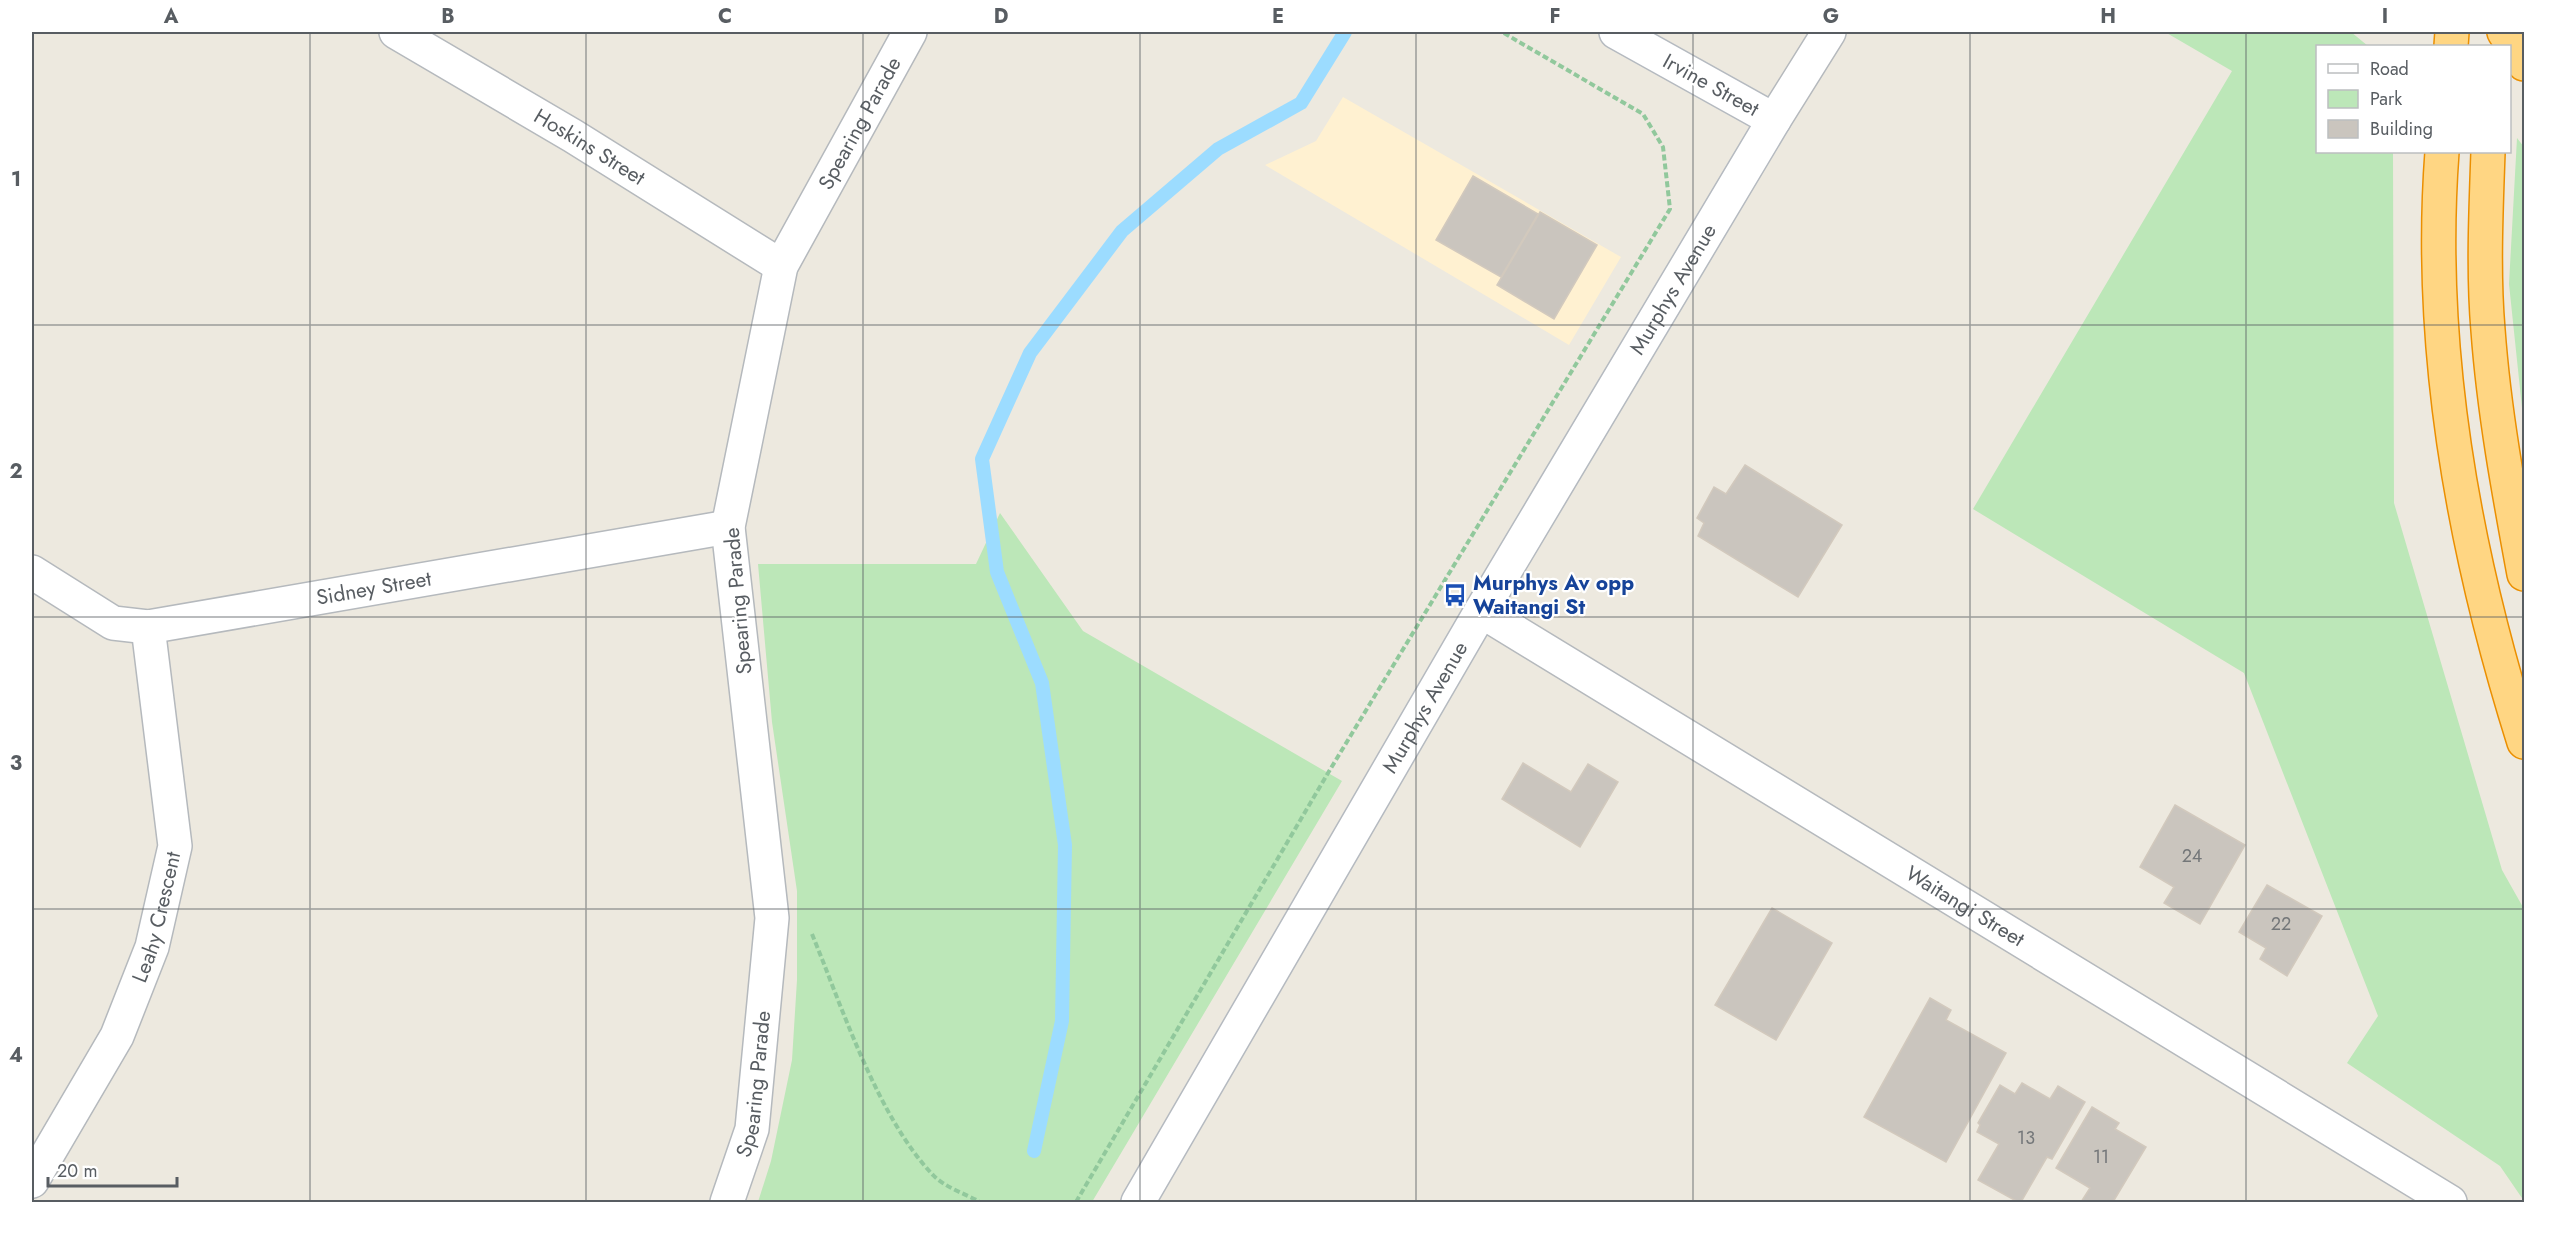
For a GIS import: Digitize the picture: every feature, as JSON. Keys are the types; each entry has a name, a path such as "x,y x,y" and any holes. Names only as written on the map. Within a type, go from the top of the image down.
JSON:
{"highway":[{"path":"2505,32 2524,51"},
{"path":"2505,32 2524,64"},
{"path":"2442,153 2439,194 2447,394 2474,559 2496,650 2524,742"},
{"path":"2488,153 2485,220 2488,330 2503,455 2524,574"}],"street":[{"name":"Hoskins Street","path":"396,32 573,136 781,266"},
{"name":"Spearing Parade","path":"727,1203 752,1129 772,918 728,527 781,266 910,32"},
{"name":"Irvine Street","path":"1616,32 1774,120"},
{"name":"Murphys Avenue","path":"1138,1203 1480,611 1829,32"},
{"name":"Sidney Street","path":"32,572 113,623 148,627 728,527"},
{"name":"Waitangi Street","path":"1480,611 2450,1203"},
{"name":"Leahy Crescent","path":"32,1181 117,1036 152,947 175,846 148,627"}],"path":[{"path":"1076,1203 1334,763 1670,209 1664,147 1643,114 1502,32"},
{"path":"812,933 864,1059 902,1136 934,1176 980,1203"}],"shaded area":[{"path":"1343,97 1621,257 1569,345 1265,165 1316,141"}],"green space":[{"path":"2165,32 2351,32 2367,45 2316,45 2316,153 2393,153 2394,503 2502,870 2524,909 2524,1201 2500,1166 2347,1063 2378,1016 2244,673 1973,509 2232,71"},
{"path":"2517,138 2524,147 2524,427 2509,284"},
{"path":"1000,513 1083,631 1342,781 1092,1202 758,1202 771,1161 792,1060 797,980 797,891 772,722 758,564 976,564"}],"building":[{"path":"1473,176 1538,214 1501,277 1436,240"},
{"path":"1540,212 1597,245 1554,319 1497,285"},
{"path":"1745,465 1842,525 1798,597 1698,536 1704,523 1697,518 1714,487 1726,494"},
{"path":"1523,763 1571,792 1588,764 1618,782 1580,847 1502,799"},
{"path":"2175,805 2245,845 2200,924 2164,903 2174,887 2140,867"},
{"path":"2267,885 2322,916 2287,976 2260,959 2266,948 2239,932"},
{"path":"1772,908 1832,943 1776,1040 1715,1005"},
{"path":"1930,998 1951,1010 1946,1020 2006,1053 1946,1162 1864,1117"},
{"path":"2022,1083 2050,1099 2058,1086 2085,1102 2052,1159 2047,1157 2021,1202 2018,1202 1978,1180 1999,1144 1977,1132 1980,1125 1978,1123 2000,1085 2015,1094"},
{"path":"2092,1107 2119,1123 2115,1129 2146,1147 2113,1202 2081,1202 2090,1188 2056,1168"}],"waterway":[{"path":"1034,1151 1062,1021 1065,845 1042,683 997,572 982,459 1030,353 1122,231 1218,149 1301,103 1345,32"}],"place":[{"name":"Murphys Av opp Waitangi St","path":"1455,595"}]}
